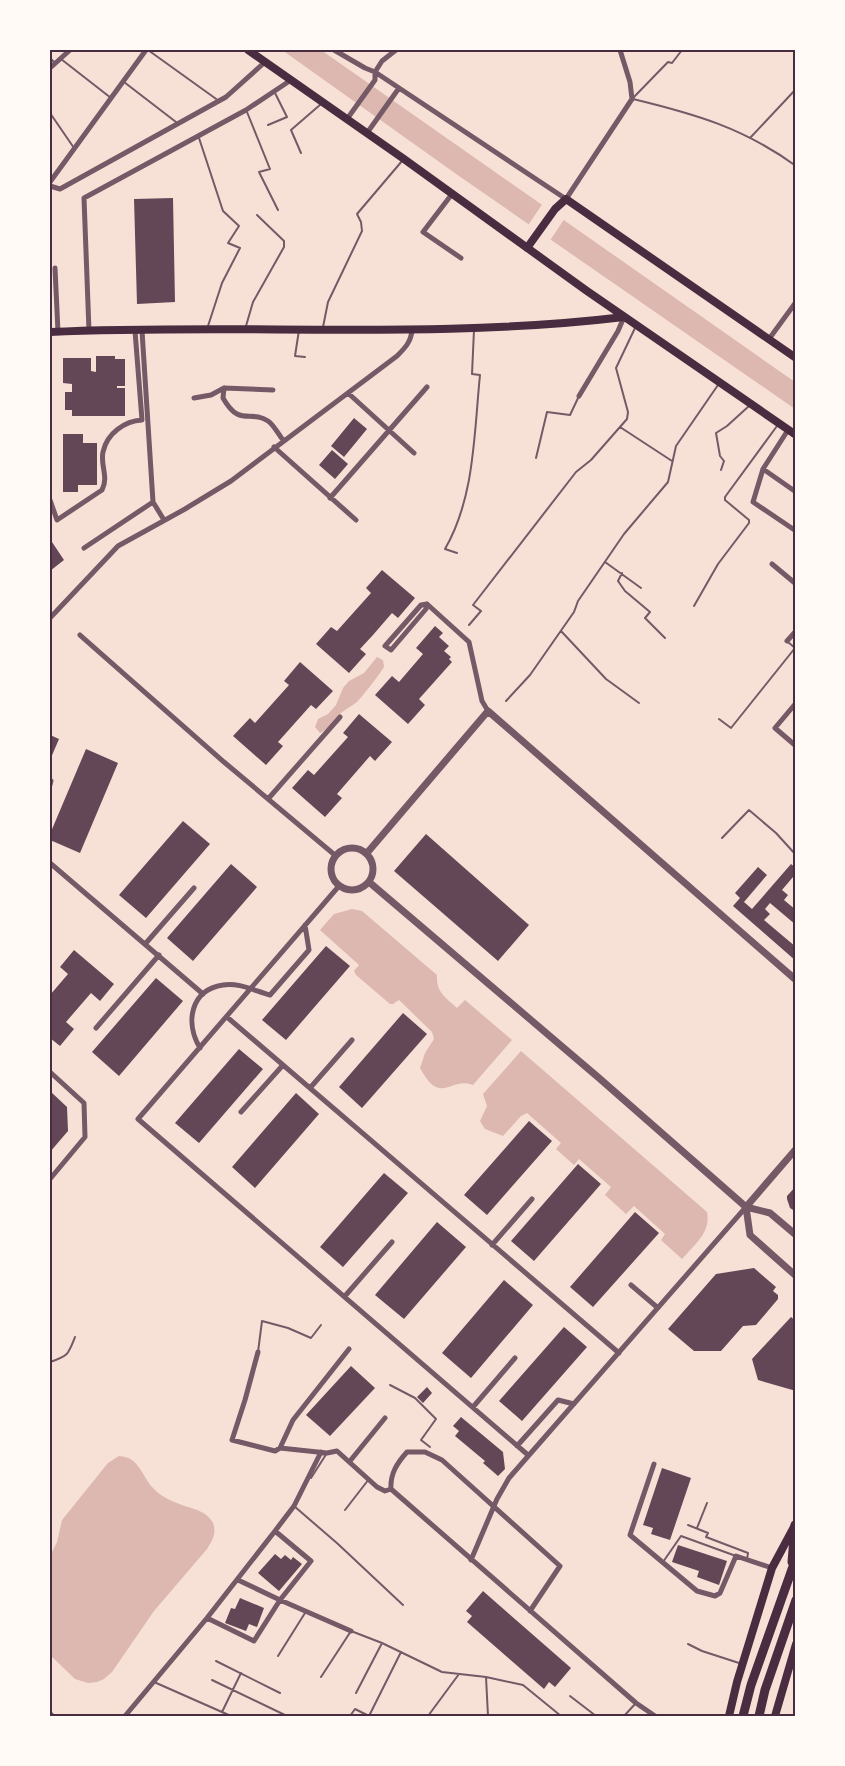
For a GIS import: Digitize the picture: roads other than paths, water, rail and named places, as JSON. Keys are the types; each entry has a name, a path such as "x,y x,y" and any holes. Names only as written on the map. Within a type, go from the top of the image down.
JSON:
{"highway":[{"path":"743,1716 751,1684 794,1562 795,1524"},
{"path":"759,1716 765,1690 795,1600"}],"main road":[{"path":"248,50 624,317 795,435"},
{"path":"527,248 555,209 566,199 795,358"},
{"path":"54,332 245,329 412,330 570,323 624,317"},
{"path":"729,1716 742,1664 772,1568 795,1524"},
{"path":"775,1716 795,1644"}],"street":[{"path":"50,68 70,50"},
{"path":"147,50 50,184 60,189 219,101 265,62"},
{"path":"334,50 375,72 566,199 632,99 630,82 620,50"},
{"path":"347,119 375,80 375,72 382,61 396,50"},
{"path":"89,331 84,198 246,110 291,80"},
{"path":"367,133 399,88"},
{"path":"452,194 423,232 460,258"},
{"path":"54,332 55,268"},
{"path":"769,339 795,302"},
{"path":"579,396 624,317"},
{"path":"50,618 118,546 231,481 397,356 408,345 412,338 412,330"},
{"path":"50,500 57,520 102,489 106,483 103,453 108,441 114,432 125,424 142,420 138,331"},
{"path":"138,331 153,502 165,520"},
{"path":"330,498 427,387"},
{"path":"224,388 223,398 235,413 244,417 260,417 267,420 283,440"},
{"path":"194,398 212,395 224,388 273,390"},
{"path":"348,393 414,453"},
{"path":"788,429 763,469 753,502 795,531"},
{"path":"274,447 356,520"},
{"path":"763,469 795,492"},
{"path":"84,548 153,502"},
{"path":"772,564 795,584"},
{"path":"427,604 426,609 390,650 385,645 421,606 427,604"},
{"path":"427,604 469,642 482,701 488,711 795,980"},
{"path":"787,642 795,631"},
{"path":"80,635 336,856"},
{"path":"795,703 775,728 795,746"},
{"path":"367,853 488,711"},
{"path":"268,799 340,717"},
{"path":"351,848 367,853 373,867 369,882 358,889 345,889 339,886 331,871 336,856 343,850 351,848"},
{"path":"50,863 203,994"},
{"path":"369,882 746,1207 770,1213 795,1235"},
{"path":"339,886 138,1119 528,1455"},
{"path":"146,943 194,888"},
{"path":"200,1048 193,1036 190,1022 193,1008 203,994 224,984 237,985 270,995 309,950 305,925"},
{"path":"96,1028 159,955"},
{"path":"226,1017 619,1353"},
{"path":"310,1088 352,1040"},
{"path":"242,1112 283,1065"},
{"path":"50,1072 84,1103 85,1137 50,1179"},
{"path":"471,1560 503,1486 795,1149"},
{"path":"492,1245 532,1199"},
{"path":"746,1207 750,1235 795,1276"},
{"path":"345,1296 392,1242"},
{"path":"632,1285 658,1308"},
{"path":"258,1352 232,1440 275,1452 280,1448 293,1420 349,1349"},
{"path":"473,1407 515,1358"},
{"path":"517,1446 558,1400 574,1404"},
{"path":"350,1461 385,1418"},
{"path":"280,1448 324,1453 337,1450 385,1491 391,1490"},
{"path":"530,1611 560,1566 442,1460 425,1452 407,1452 398,1462 391,1480 391,1490 471,1560 636,1703 655,1716"},
{"path":"125,1716 238,1580 294,1506 324,1453"},
{"path":"654,1464 630,1535 697,1591 715,1596 720,1593 736,1556 772,1568"},
{"path":"207,1618 254,1641 280,1600 311,1561 275,1531"},
{"path":"238,1580 351,1631"}],"lane":[{"path":"147,50 219,101"},
{"path":"632,99 668,62 672,63 682,50"},
{"path":"50,58 58,61 111,98"},
{"path":"123,81 178,124"},
{"path":"750,138 795,89"},
{"path":"268,125 287,117 273,90"},
{"path":"632,99 688,112 737,131 795,166"},
{"path":"301,153 291,130 323,102"},
{"path":"246,110 270,169 259,172 278,210"},
{"path":"50,113 74,148"},
{"path":"198,135 223,211 238,226 228,243 240,248 222,283 207,330"},
{"path":"323,330 328,302 362,231 357,214 404,159"},
{"path":"245,329 253,302 285,247 284,241 256,215"},
{"path":"469,625 481,611 473,604 548,506 576,472 591,460 629,416 616,368 636,325"},
{"path":"457,553 445,549 469,486 480,375 472,374 474,326"},
{"path":"299,330 295,356 305,357"},
{"path":"506,701 530,675 624,534 668,482 676,446 719,382"},
{"path":"536,458 547,412 570,415 579,396"},
{"path":"722,470 724,461 720,456 716,433 751,404"},
{"path":"694,606 718,564 749,523 749,520 725,500 725,497 779,424"},
{"path":"620,427 672,461"},
{"path":"605,562 641,588"},
{"path":"622,573 618,581 625,591 650,612 645,618 665,638"},
{"path":"561,631 606,679 639,703"},
{"path":"719,719 731,728 795,648 787,642"},
{"path":"722,837 748,810 776,833 795,855"},
{"path":"258,1352 262,1321 288,1328 311,1338 321,1325"},
{"path":"50,1362 65,1357 70,1352 75,1337"},
{"path":"390,1385 416,1398 436,1419 421,1440 430,1447"},
{"path":"311,1478 324,1453"},
{"path":"345,1510 369,1479"},
{"path":"697,1528 706,1503"},
{"path":"294,1506 403,1605"},
{"path":"688,1525 708,1533 706,1538 748,1553 747,1559"},
{"path":"663,1563 681,1536 736,1556"},
{"path":"278,1656 306,1611"},
{"path":"321,1677 351,1631 442,1672 486,1677 523,1685 561,1716"},
{"path":"356,1693 382,1643"},
{"path":"688,1644 742,1664"},
{"path":"350,1716 355,1709 369,1716 401,1652"},
{"path":"216,1661 280,1693"},
{"path":"222,1712 241,1673"},
{"path":"428,1716 459,1674"},
{"path":"486,1677 488,1716"},
{"path":"212,1680 287,1716"},
{"path":"154,1682 231,1716"},
{"path":"570,1696 596,1716"},
{"path":"624,1716 636,1703"}]}
